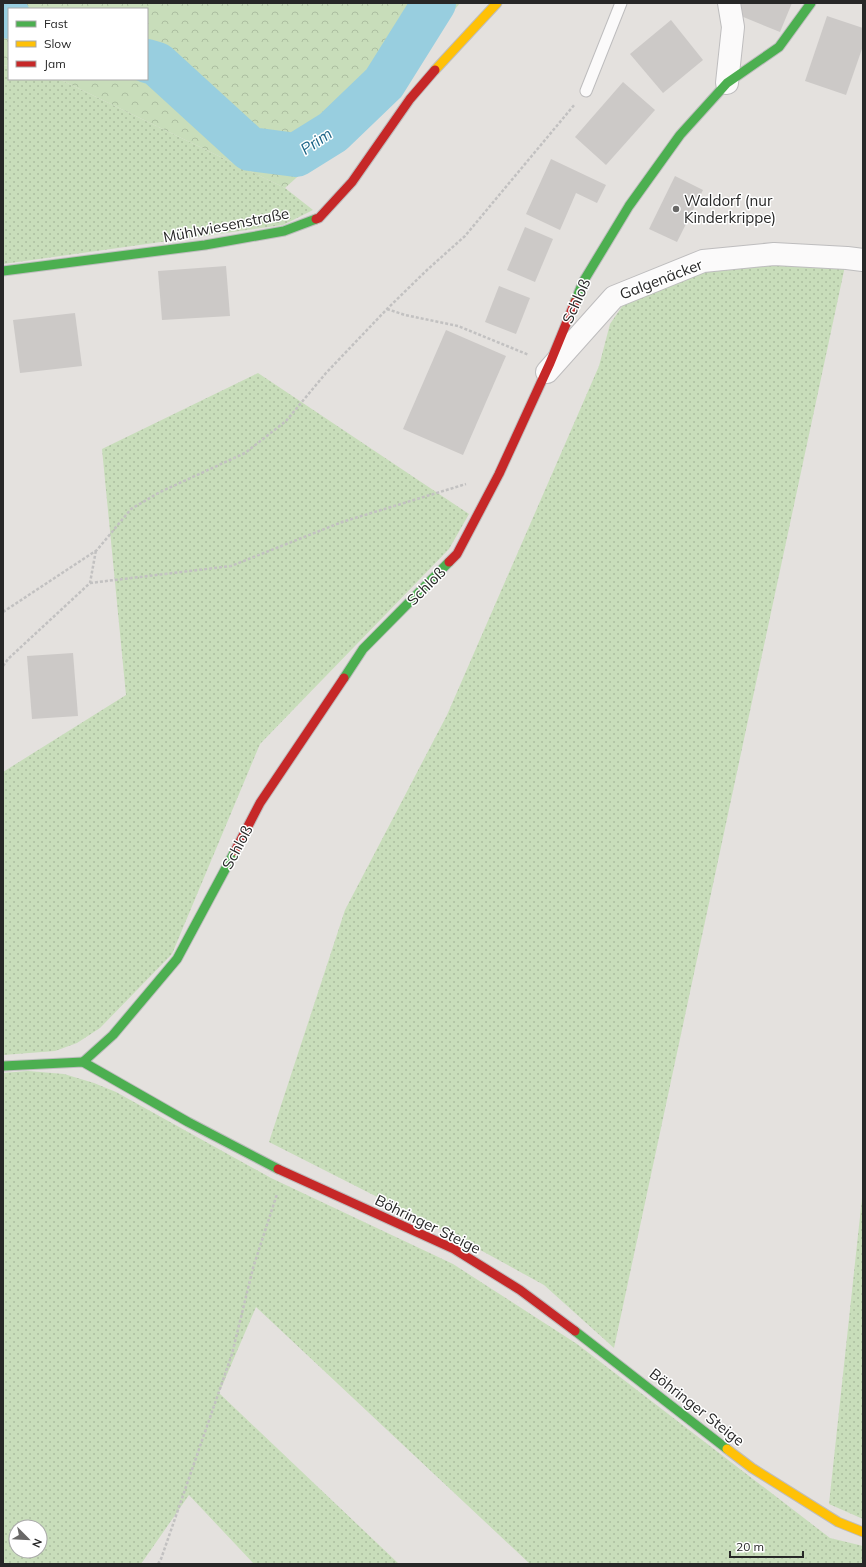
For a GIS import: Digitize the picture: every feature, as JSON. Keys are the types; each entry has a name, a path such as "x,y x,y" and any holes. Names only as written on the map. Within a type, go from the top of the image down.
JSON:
{"street":[{"name":"Mühlwiesenstraße","path":"3,271 205,246 284,231 319,218 352,182 410,99 461,40 497,3"},
{"path":"727,83 733,27 729,3"},
{"name":"Schloß","path":"83,1062 113,1035 177,959 260,803 364,648 457,554 499,474 546,371 583,282 629,206 680,135 727,83 779,47 811,3"},
{"name":"Galgenäcker","path":"546,371 614,296 702,261 774,254 863,260"},
{"path":"3,1066 83,1062"},
{"name":"Böhringer Steige","path":"83,1062 188,1122 284,1172 461,1253 520,1290 752,1468 838,1522 863,1532"}],"lane":[{"path":"586,91 621,3"}],"path":[{"path":"3,612 96,550 131,509 160,492 246,453 286,421 326,373 387,309 465,236 586,91"},
{"path":"387,309 405,315 458,326 546,371"},
{"path":"3,666 8,658 90,582 231,566 342,522 499,474"},
{"path":"90,582 96,550"},
{"path":"158,1564 232,1354 253,1268 284,1172"}],"green space":[{"path":"3,3 460,3 378,104 285,188 61,80 148,80 148,8 8,8 8,66 3,65"},
{"path":"3,65 8,66 8,80 61,80 285,188 313,210 283,225 3,264"},
{"path":"773,262 845,266 614,1348 544,1285 462,1240 269,1142 345,910 447,715 599,366 610,324 623,305 703,267"},
{"path":"258,373 469,514 449,549 260,744 172,954 100,1028 77,1043 55,1051 3,1055 3,772 126,695 102,449"},
{"path":"28,1071 64,1074 94,1083 116,1092 271,1178 453,1264 577,1344 830,1538 863,1546 863,1564 530,1564 256,1307 219,1393 399,1564 254,1564 189,1495 141,1564 3,1564 3,1073"},
{"path":"863,1189 863,1519 829,1504"}],"building":[{"path":"741,3 792,3 780,32 736,14"},
{"path":"827,16 863,28 863,46 846,95 805,81"},
{"path":"671,20 703,60 663,93 630,54"},
{"path":"623,82 655,110 606,165 575,137"},
{"path":"551,159 606,185 597,203 576,193 560,230 526,214"},
{"name":"Waldorf (nur Kinderkrippe)","path":"675,176 703,190 677,242 649,229"},
{"path":"525,227 553,239 535,282 507,270"},
{"path":"226,266 230,316 162,320 158,271"},
{"path":"499,286 530,298 516,334 485,322"},
{"path":"75,313 82,366 20,373 13,320"},
{"path":"446,330 506,356 463,455 403,429"},
{"path":"73,653 78,716 32,719 27,656"}],"waterway":[{"name":"Prim","path":"148,61 157,64 250,149 296,155 333,132 384,83 434,3"},
{"name":"Prim","path":"3,15 8,17"}],"traffic: fast":[{"path":"575,302 583,282 629,206 680,135 727,83 779,47 811,3"},
{"path":"3,271 205,245 284,231 316,219"},
{"path":"344,678 363,649 449,562"},
{"path":"83,1062 113,1035 177,959 235,851"},
{"path":"3,1066 83,1062 188,1122 278,1169"},
{"path":"575,1331 727,1449"}],"traffic: slow":[{"path":"435,70 497,3"},
{"path":"727,1449 752,1468 838,1522 863,1532"}],"traffic: jam":[{"path":"316,219 319,218 352,182 410,99 435,70"},
{"path":"449,562 457,554 499,474 550,363 575,302"},
{"path":"235,851 260,803 344,678"},
{"path":"278,1169 454,1249 520,1290 575,1331"}],"place":[{"name":"Waldorf (nur Kinderkrippe)","path":"676,209"}]}
